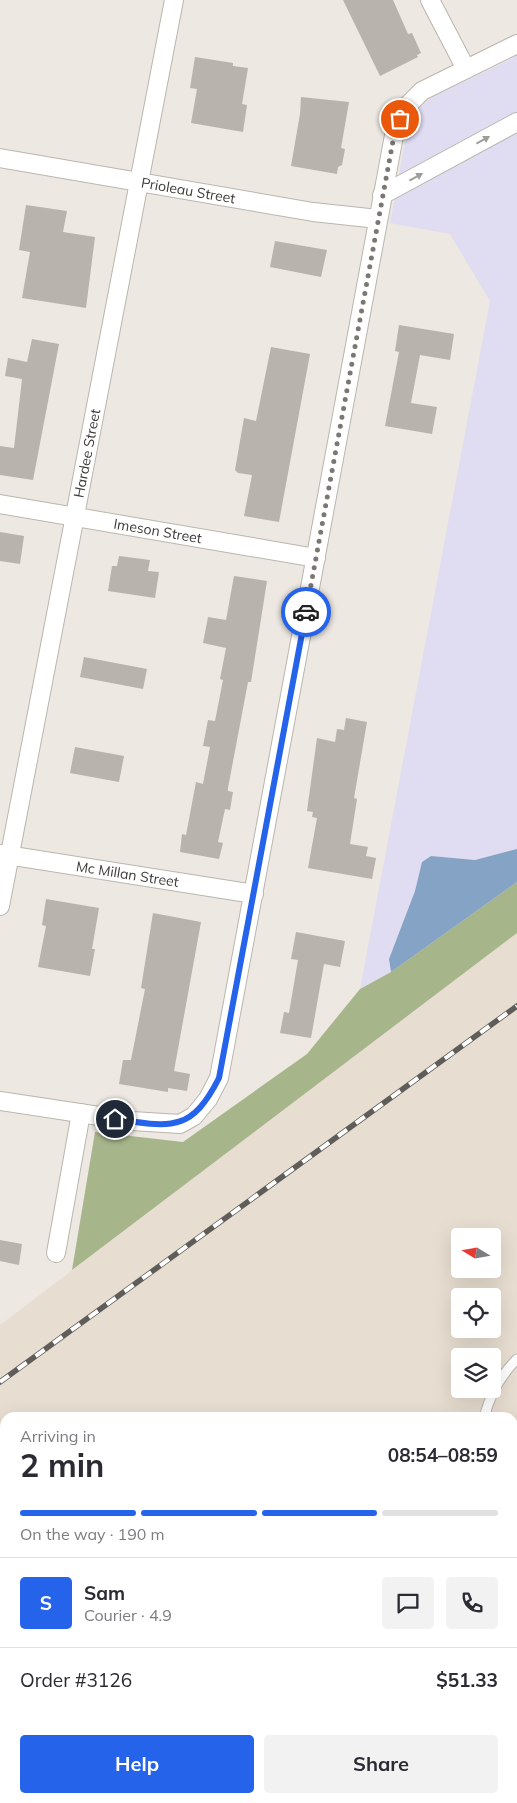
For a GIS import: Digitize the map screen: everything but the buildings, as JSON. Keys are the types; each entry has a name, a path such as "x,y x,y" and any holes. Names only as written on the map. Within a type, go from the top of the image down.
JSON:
{"street":[{"name":"Hardee Street","path":"0,906 5,854 76,517 174,0"},
{"path":"430,0 466,69"},
{"path":"0,1101 163,1124 180,1124 194,1116 208,1099 219,1078 395,130 405,108 422,91 517,44"},
{"path":"382,195 517,122"},
{"name":"Prioleau Street","path":"0,158 312,212 378,219"},
{"name":"Imeson Street","path":"0,504 316,558"},
{"name":"Mc Millan Street","path":"5,854 254,894"},
{"path":"56,1253 81,1113"}],"lane":[{"path":"486,1412 489,1398 506,1370 517,1359"}],"shaded area":[{"path":"517,56 517,849 475,860 431,856 422,862 415,891 389,959 391,972 360,989 490,301 450,234 390,223 407,131 416,111 432,97"},
{"path":"517,933 517,1412 0,1412 0,1325"}],"green space":[{"path":"517,882 517,933 72,1270 95,1132 183,1142 307,1054 360,989 391,972"}],"water":[{"path":"517,849 517,882 391,972 389,959 415,891 422,862 431,856 475,860"}],"railway":[{"path":"0,1382 517,1006"}],"way so far":[{"path":"306,612 395,130 400,119"}],"route":[{"path":"115,1119 180,1124 194,1116 208,1099 219,1078 306,612"}]}
